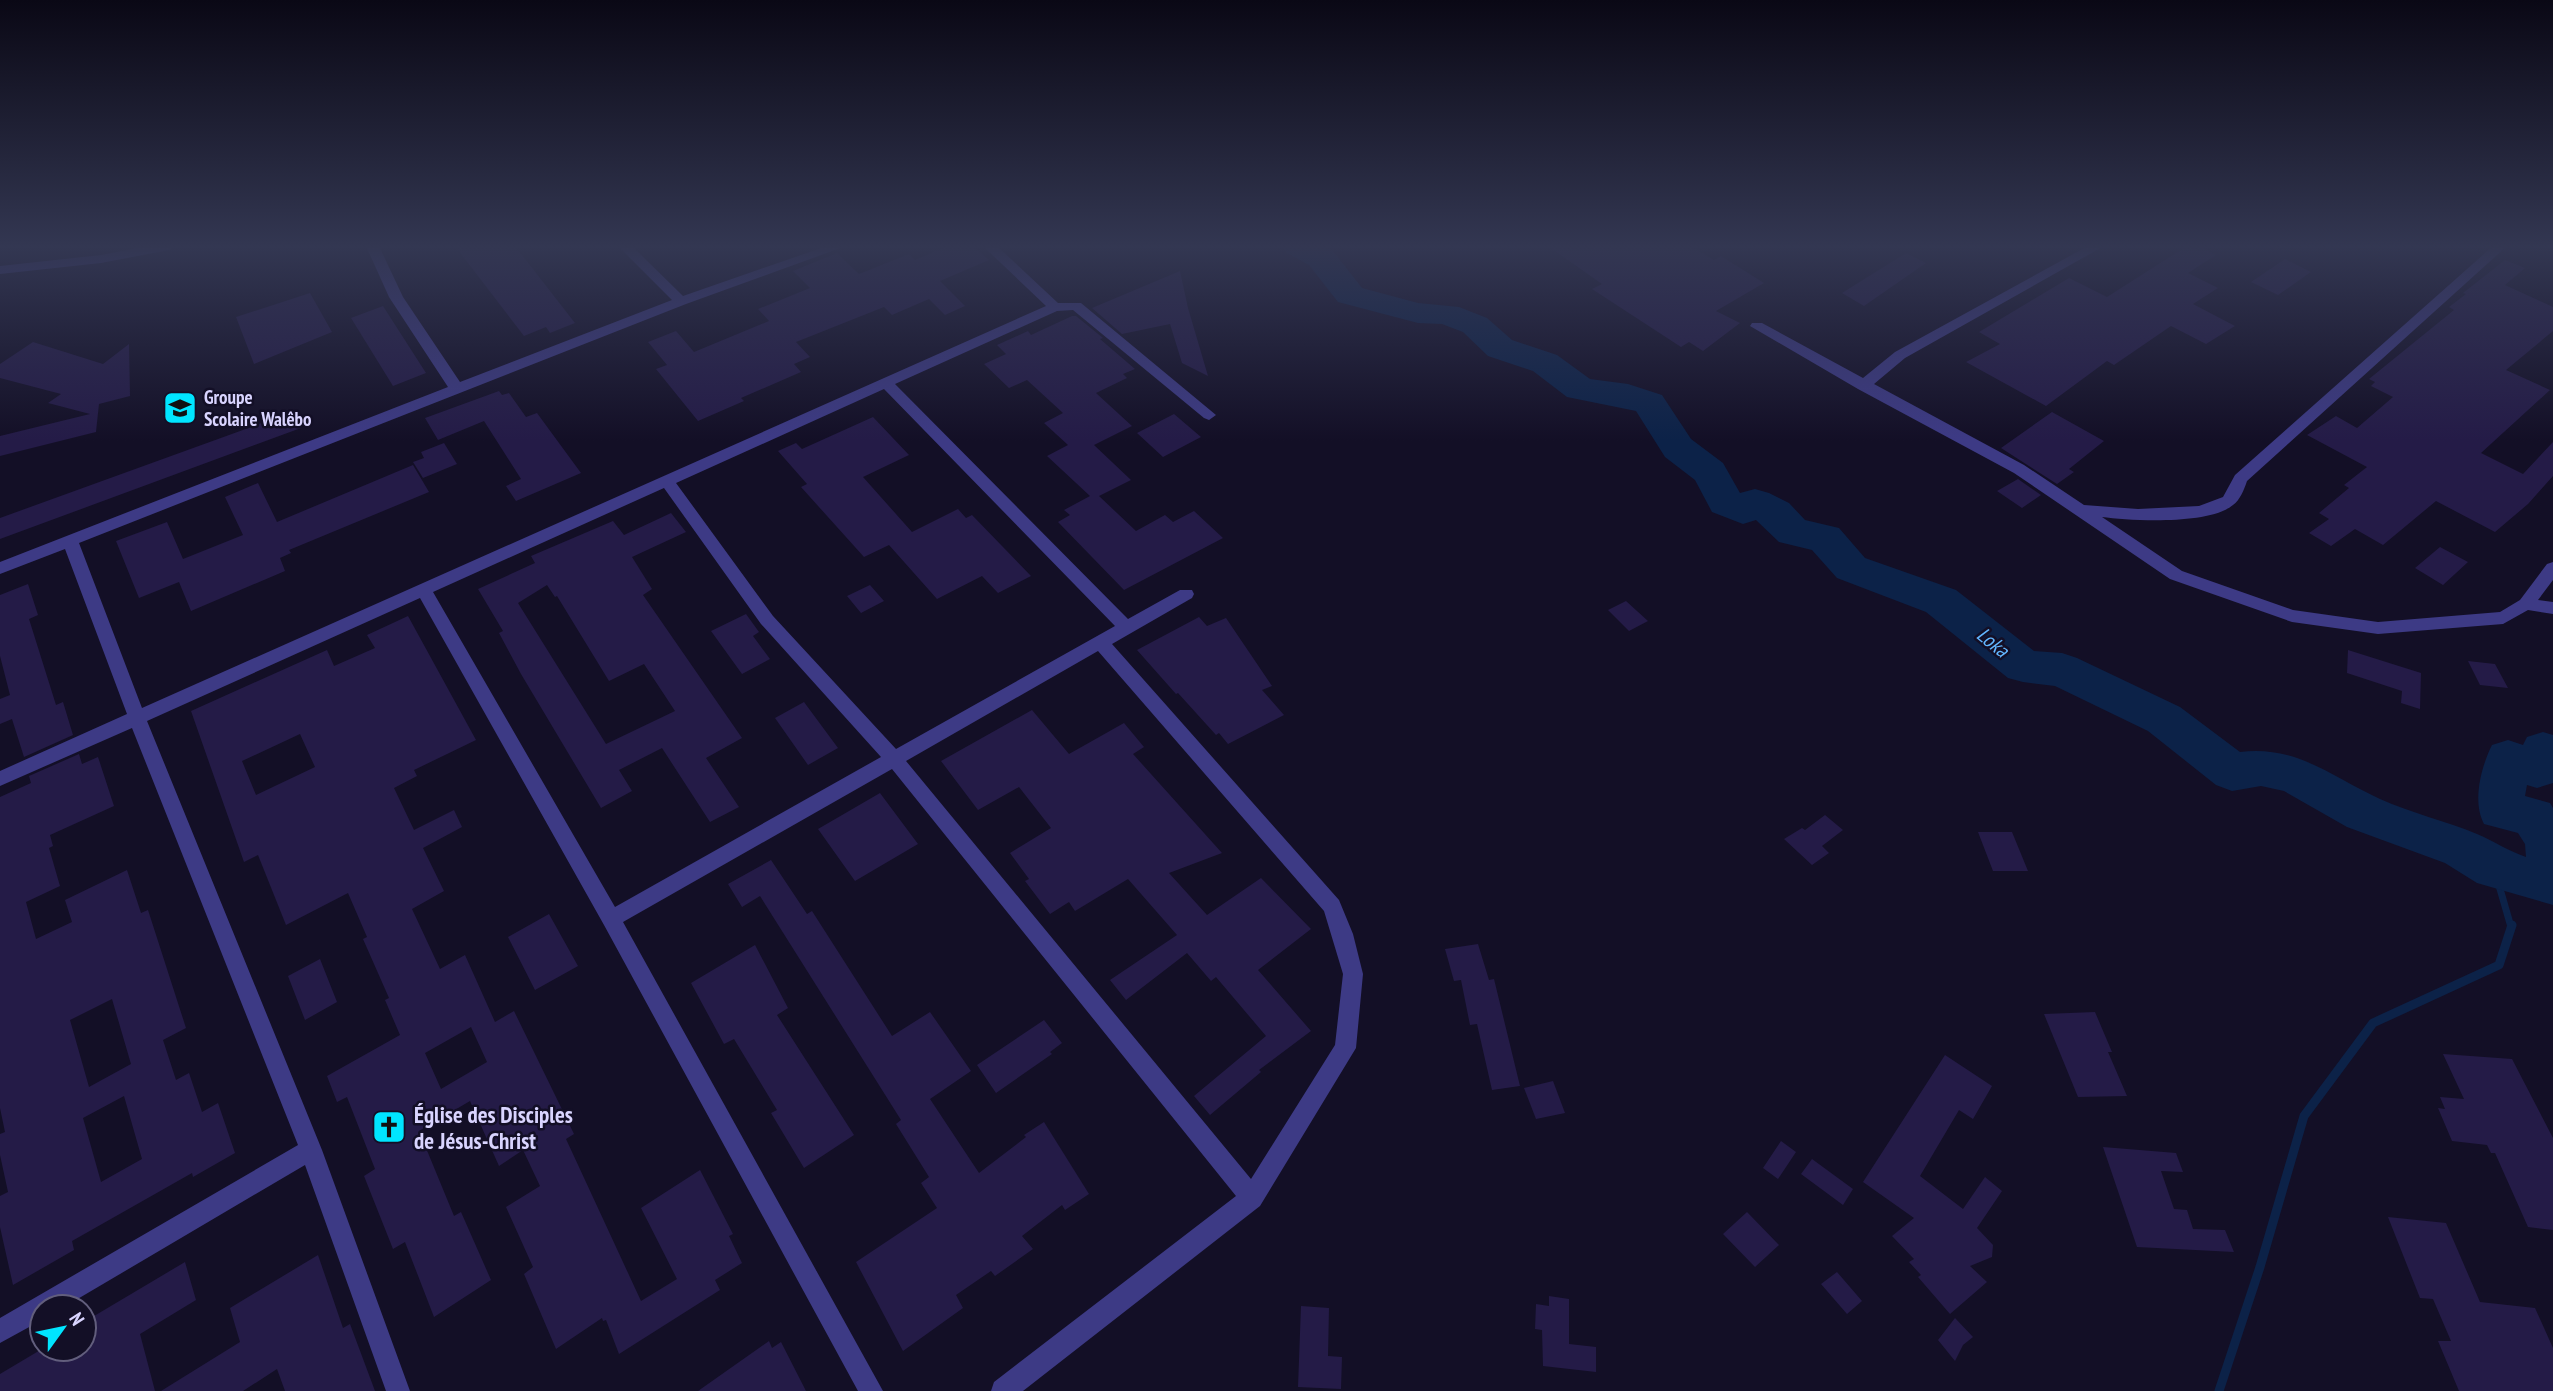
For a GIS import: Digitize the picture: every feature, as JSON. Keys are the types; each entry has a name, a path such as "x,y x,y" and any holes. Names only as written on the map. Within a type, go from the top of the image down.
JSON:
{"street":[{"path":"405,311 457,389"},
{"path":"0,568 656,311"},
{"path":"0,779 1046,311"},
{"path":"1082,311 1209,415"},
{"path":"1863,386 1900,355 1980,311"},
{"path":"2075,505 2105,515 2135,517 2206,509 2225,504 2234,495 2240,479 2428,311"},
{"path":"1757,326 1863,386 2019,468 2176,575 2292,616 2378,628 2503,618 2526,604 2553,568"},
{"path":"885,382 1127,628"},
{"path":"667,482 767,620 895,760 1252,1198"},
{"path":"70,541 137,718 310,1150 398,1391"},
{"path":"423,589 611,919 871,1391"},
{"path":"611,919 1186,594"},
{"path":"2526,604 2553,608"},
{"path":"1003,1391 1252,1198 1345,1048 1350,1016 1353,974 1343,934 1332,906 1101,643"},
{"path":"0,1331 310,1150"}],"building":[{"path":"255,311 320,311 332,332 254,364 236,317"},
{"path":"370,311 386,311 426,373 393,386 351,318"},
{"path":"505,311 566,311 575,323 550,333 546,327 524,336"},
{"path":"760,311 874,311 796,342 810,357 794,364 801,372 741,398 744,401 698,421 656,369 667,365 648,342 676,331 694,352 769,321"},
{"path":"1095,311 1189,311 1208,376 1182,363 1170,324 1122,334"},
{"path":"1626,311 1716,311 1740,323 1703,351 1689,342 1681,347"},
{"path":"2014,311 2206,311 2235,326 2206,344 2171,326 2114,365 2107,361 2046,406 1966,362 2000,344 1979,332"},
{"path":"2453,311 2553,311 2553,331 2506,370 2550,390 2481,453 2523,474 2553,442 2553,476 2528,504 2495,532 2436,501 2383,545 2355,529 2331,546 2309,533 2329,519 2319,513 2349,488 2344,485 2367,467 2307,435 2336,416 2357,428 2393,397 2371,386 2375,382 2369,379"},
{"path":"1076,316 1103,338 1100,339 1135,369 1123,374 1127,378 1096,393 1132,426 1094,445 1131,480 1099,496 1136,531 1165,515 1173,522 1194,511 1223,538 1124,590 1058,522 1070,515 1064,510 1090,496 1047,456 1068,445 1044,423 1063,413 1027,380 1009,388 984,364 1006,354 997,345 1028,331 1031,335"},
{"path":"33,342 103,364 129,344 130,396 99,404 96,432 0,456 0,436 90,414 48,403 61,394 0,378 0,364"},
{"path":"499,391 502,395 509,393 526,417 537,413 581,473 516,501 506,486 521,479 484,421 438,440 425,418"},
{"path":"295,411 301,428 0,539 0,518"},
{"path":"2052,412 2104,441 2069,469 2074,472 2057,484 2001,448"},
{"path":"1174,414 1201,437 1163,457 1137,433"},
{"path":"873,417 909,455 863,477 912,532 958,509 966,518 972,515 1031,576 998,593 982,576 937,599 889,545 864,557 801,487 807,484 778,451 796,443 802,449"},
{"path":"444,443 457,464 423,478 413,462 424,458 421,452"},
{"path":"413,465 429,492 289,550 291,553 280,558 285,571 191,611 179,582 139,598 116,541 167,522 183,559 243,535 225,497 258,483 277,522"},
{"path":"2018,479 2041,495 2022,508 1997,491"},
{"path":"671,513 686,532 632,557 652,589 643,595 742,738 706,758 739,807 710,822 662,748 619,770 632,791 601,808 521,674 499,633 503,631 478,589 535,563 531,556 613,521 624,535","holes":["547,585 555,597 557,596 609,681 644,664 675,711 606,744 518,603"]},
{"path":"2440,547 2468,562 2443,585 2415,568"},
{"path":"28,584 38,615 29,619 56,705 63,702 73,735 24,757 12,719 0,724 0,699 10,695 0,656 0,595"},
{"path":"870,585 884,601 861,613 847,596"},
{"path":"1626,601 1648,621 1629,631 1608,610"},
{"path":"746,614 759,632 753,636 770,659 742,674 711,631"},
{"path":"408,616 476,740 414,770 417,776 394,788 414,830 454,810 462,827 423,848 444,891 412,909 440,969 465,955 495,1022 514,1011 574,1134 566,1139 641,1301 677,1279 641,1208 700,1170 733,1234 729,1236 742,1263 715,1280 720,1290 619,1354 606,1320 603,1321 602,1318 556,1349 524,1274 533,1267 506,1207 540,1186 523,1150 499,1166 470,1101 419,1131 454,1216 461,1212 491,1280 434,1317 405,1242 393,1249 364,1176 375,1169 347,1097 337,1102 327,1076 400,1035 385,1000 389,998 363,939 367,937 348,893 286,925 258,855 244,862 191,711 327,650 334,666 375,648 367,635","holes":["300,734 315,767 256,795 242,761","471,1027 487,1062 441,1089 425,1053"]},
{"path":"1199,617 1207,626 1226,618 1272,686 1262,690 1284,715 1228,744 1219,733 1216,735 1178,693 1176,694 1137,650"},
{"path":"2348,650 2421,673 2420,709 2401,703 2402,691 2347,673"},
{"path":"2468,661 2495,664 2508,688 2480,685"},
{"path":"804,702 838,748 808,765 775,718"},
{"path":"1032,710 1069,754 1124,723 1144,747 1133,754 1222,853 1169,873 1207,915 1261,878 1311,929 1258,970 1311,1031 1259,1070 1261,1072 1210,1115 1194,1096 1266,1036 1216,977 1211,981 1187,953 1126,1000 1110,980 1177,935 1128,879 1075,911 1069,902 1050,914 1025,881 1029,879 1010,853 1051,828 1019,787 978,810 941,761"},
{"path":"79,754 82,764 98,757 114,806 50,835 53,846 49,848 60,886 26,902 36,939 72,922 65,900 127,870 141,913 148,910 186,1028 163,1040 176,1080 189,1073 202,1112 218,1103 235,1153 193,1177 192,1173 72,1241 74,1250 13,1285 0,1227 0,1196 8,1192 0,1155 0,1134 5,1132 0,1108 0,797 31,783 29,776","holes":["112,999 131,1064 89,1087 70,1020","124,1096 142,1159 101,1182 83,1118"]},
{"path":"880,793 918,844 855,881 818,829"},
{"path":"1825,815 1843,830 1822,846 1829,853 1812,865 1784,839 1802,828 1805,830"},
{"path":"1978,832 2012,832 2028,871 1993,871"},
{"path":"771,860 807,914 812,911 892,1036 930,1012 971,1071 930,1099 979,1173 1026,1137 1024,1135 1044,1122 1089,1194 1065,1210 1062,1205 1022,1236 1033,1249 995,1276 991,1271 956,1295 963,1308 903,1351 856,1262 937,1208 921,1183 929,1177 896,1124 901,1120 760,896 742,907 728,884"},
{"path":"549,914 578,966 535,990 508,937"},
{"path":"1478,944 1489,980 1494,979 1520,1086 1492,1090 1477,1024 1470,1025 1461,980 1454,981 1445,949"},
{"path":"755,945 788,1008 777,1015 854,1135 804,1168 771,1113 777,1110 734,1039 724,1044 691,983"},
{"path":"320,959 337,1002 305,1020 288,976"},
{"path":"2095,1012 2127,1096 2078,1097 2044,1014"},
{"path":"1044,1020 1062,1043 1050,1052 1052,1054 996,1093 977,1065"},
{"path":"2443,1054 2512,1059 2553,1138 2553,1230 2528,1227 2495,1153 2491,1153 2487,1145 2452,1141 2438,1108 2445,1109 2440,1097 2464,1099"},
{"path":"1945,1055 1992,1086 1973,1119 1959,1110 1920,1176 1963,1209 1985,1177 2002,1191 1977,1228 1993,1245 1992,1257 1970,1266 1987,1282 1950,1314 1918,1277 1921,1275 1909,1262 1914,1259 1892,1236 1914,1218 1863,1182"},
{"path":"1553,1081 1565,1113 1536,1119 1524,1088"},
{"path":"1781,1141 1796,1152 1778,1179 1763,1168"},
{"path":"2103,1147 2176,1153 2183,1172 2161,1171 2174,1209 2187,1210 2193,1229 2225,1230 2234,1252 2137,1247"},
{"path":"1812,1159 1853,1189 1843,1205 1801,1174"},
{"path":"1747,1212 1779,1245 1755,1267 1723,1234"},
{"path":"2388,1217 2446,1223 2480,1302 2535,1308 2553,1348 2553,1391 2459,1391 2438,1341 2451,1341 2433,1299 2420,1298"},
{"path":"318,1255 343,1328 350,1324 375,1391 285,1391 277,1369 243,1391 161,1391 240,1342 230,1308"},
{"path":"185,1262 196,1300 140,1334 155,1391 0,1391 0,1374 28,1357 28,1363 98,1363 98,1314"},
{"path":"1837,1272 1862,1301 1847,1314 1821,1284"},
{"path":"1549,1296 1569,1299 1569,1344 1596,1347 1596,1372 1543,1366 1542,1330 1535,1329 1536,1304 1549,1306"},
{"path":"1301,1306 1329,1308 1328,1356 1342,1357 1341,1389 1298,1387"},
{"path":"1955,1318 1973,1337 1963,1345 1955,1361 1938,1340"},
{"path":"769,1341 772,1348 781,1342 806,1391 698,1391"}],"waterway":[{"name":"Loka","path":"1408,311 1447,314 1475,325 1500,348 1545,363 1580,389 1628,396 1649,403 1678,448 1710,472 1726,503 1743,510 1755,502 1775,513 1793,532 1825,538 1851,568 1941,601 2023,666 2062,670 2164,719 2232,772 2261,768 2294,775 2364,813 2462,849 2494,868 2551,885 2549,840 2533,817 2500,810 2508,758 2537,770 2543,750 2553,753"},
{"path":"2494,868 2511,927"},
{"path":"2219,1391 2260,1267 2304,1116 2373,1023 2499,965 2512,925"}],"place":[{"name":"Groupe Scolaire Walêbo","path":"180,408"},
{"name":"Église des Disciples de Jésus-Christ","path":"389,1127"}]}
